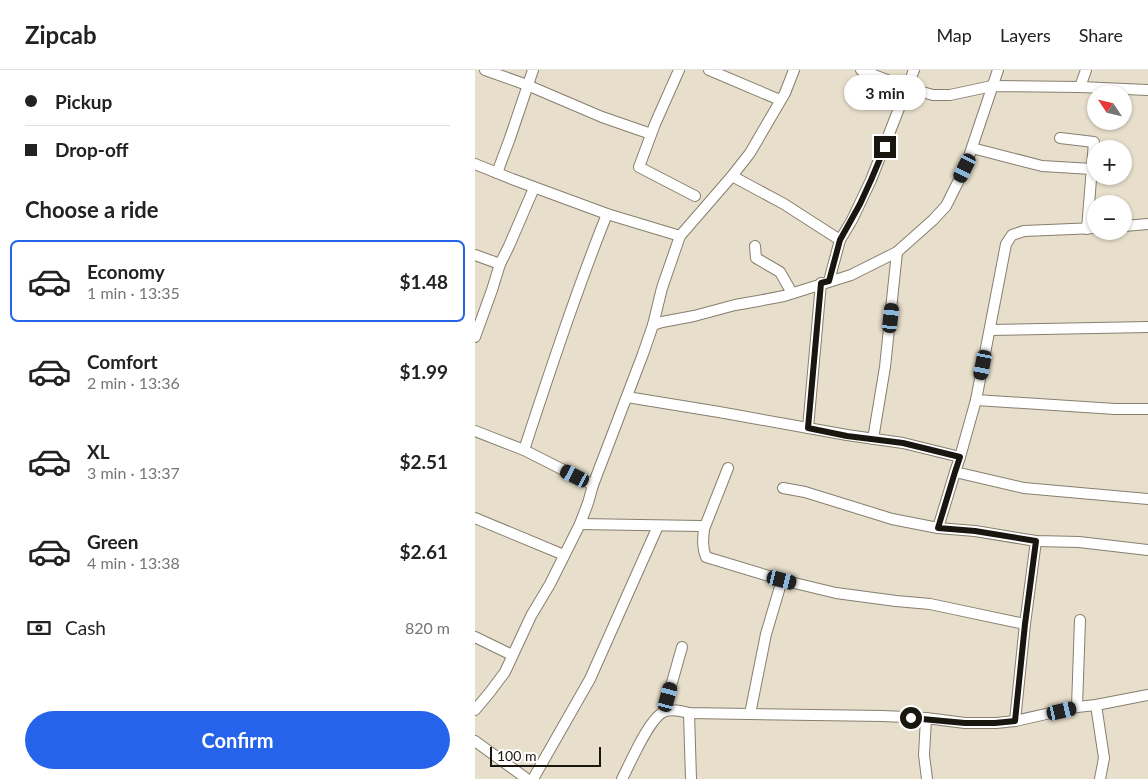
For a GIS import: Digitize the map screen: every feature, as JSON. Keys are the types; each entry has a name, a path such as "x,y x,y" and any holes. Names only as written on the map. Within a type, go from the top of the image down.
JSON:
{"street":[{"path":"485,70 602,117 651,134"},
{"path":"497,173 533,70"},
{"path":"679,70 651,134 639,168 695,196"},
{"path":"709,70 780,100"},
{"path":"475,710 505,672 531,616 550,584 580,524 653,325 662,288 681,236 749,153 785,93 793,70"},
{"path":"861,70 908,88 933,95 950,95 993,86 1148,90"},
{"path":"808,428 825,282 840,240 871,180 915,70"},
{"path":"653,325 791,293 851,275 897,252 946,206 965,168 998,70"},
{"path":"1080,87 1087,70"},
{"path":"1060,138 1087,141"},
{"path":"971,148 1042,166 1087,169"},
{"path":"475,164 607,214 681,236"},
{"path":"732,176 784,204 840,240"},
{"path":"475,337 500,264 535,188"},
{"path":"524,450 560,339 607,214"},
{"path":"1132,225 1148,224"},
{"path":"938,528 976,400 1006,244 1012,234 1024,231 1087,228"},
{"path":"755,246 756,258 780,272 791,293"},
{"path":"873,439 885,367 897,252"},
{"path":"475,254 500,264"},
{"path":"990,330 1148,326"},
{"path":"627,397 903,443 960,457"},
{"path":"976,400 1115,409 1148,409"},
{"path":"475,432 524,450 593,485"},
{"path":"728,468 704,529 703,540 706,557 782,580 835,593 930,604 1025,624"},
{"path":"955,472 1024,488 1148,499"},
{"path":"783,488 805,492 892,519 938,528 975,531 1036,541 1079,542 1148,550"},
{"path":"475,518 564,555"},
{"path":"580,524 700,526 704,529"},
{"path":"533,779 590,679 657,526"},
{"path":"1015,721 1036,541"},
{"path":"750,714 766,634 782,580"},
{"path":"1077,707 1081,620"},
{"path":"475,637 512,655"},
{"path":"664,711 682,647"},
{"path":"622,779 634,752 657,715 664,711 883,716 926,718 965,723 995,723 1015,721 1077,707 1148,695"},
{"path":"1096,705 1104,758 1100,779"},
{"path":"689,713 691,779"},
{"path":"926,718 924,755 927,779"},
{"path":"475,741 527,779"}],"route":[{"path":"885,147 860,204 840,240 829,281 821,283 808,428 847,436 903,443 960,457 938,528 975,531 1036,541 1015,721 965,723 911,718"}]}
